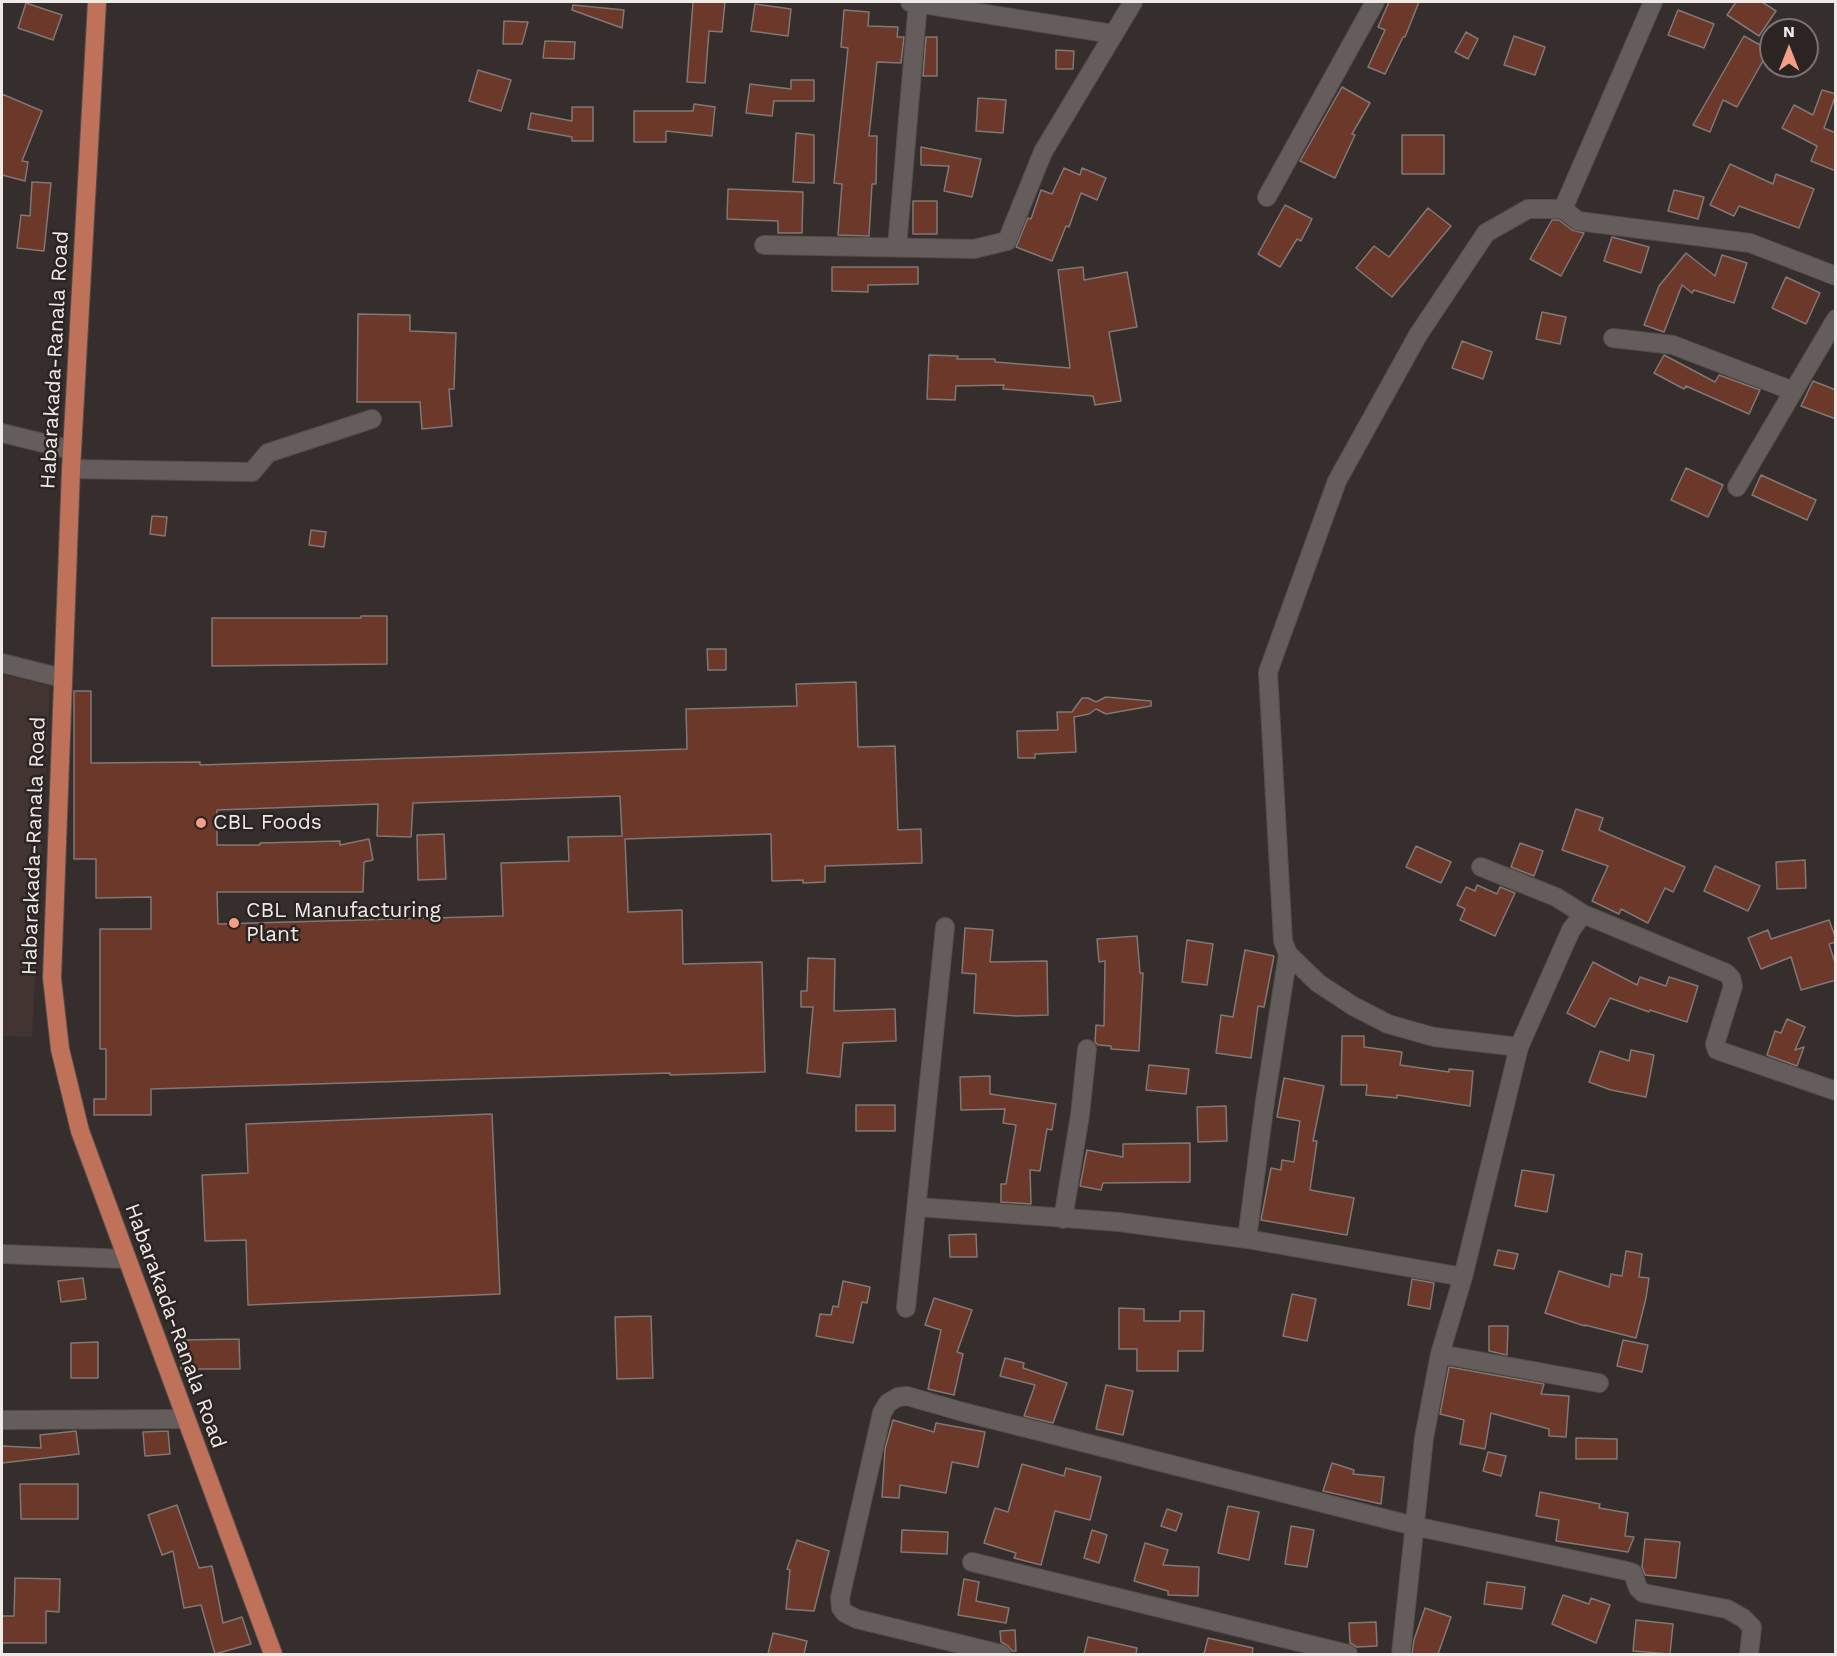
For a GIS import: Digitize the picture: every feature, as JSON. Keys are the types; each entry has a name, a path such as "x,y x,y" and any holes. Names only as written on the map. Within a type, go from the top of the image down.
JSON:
{"main road":[{"name":"Habarakada-Ranala Road","path":"97,2 71,469 52,978 60,1049 80,1131 273,1654"}],"street":[{"path":"897,248 915,2 1113,34"},
{"path":"764,245 974,249 1007,241 1043,152 1133,2"},
{"path":"1267,197 1375,2"},
{"path":"1563,209 1653,2"},
{"path":"1519,1047 1434,1037 1388,1024 1353,1006 1318,983 1288,954 1283,941 1268,672 1337,481 1418,335 1486,233 1528,209 1563,209 1578,221 1750,243 1836,276"},
{"path":"1737,487 1836,319"},
{"path":"1613,338 1673,345 1793,391"},
{"path":"71,469 252,472 268,453 372,419"},
{"path":"2,433 72,450"},
{"path":"2,663 62,678"},
{"path":"1481,867 1556,897 1583,914 1726,973 1731,978 1733,986 1716,1037 1717,1050 1836,1091"},
{"path":"1401,1654 1424,1438 1440,1354 1463,1277 1519,1047 1570,930 1583,914"},
{"path":"906,1308 945,927"},
{"path":"1247,1239 1265,1101 1288,954"},
{"path":"1063,1219 1080,1115 1087,1049"},
{"path":"918,1207 1119,1222 1247,1239 1463,1277"},
{"path":"2,1254 126,1259"},
{"path":"1440,1354 1599,1383"},
{"path":"1001,1654 857,1619 845,1613 841,1608 840,1599 882,1413 888,1403 898,1397 907,1396 1414,1526 1633,1573 1638,1588 1643,1593 1727,1610 1743,1618 1752,1627 1749,1654"},
{"path":"2,1420 185,1419"},
{"path":"972,1562 1348,1654"}],"shaded area":[{"path":"2,674 50,686 32,1037 2,1036"}],"building":[{"path":"693,2 725,2 722,32 709,31 705,83 687,82"},
{"path":"1389,2 1419,2 1405,37 1385,74 1368,67 1385,30 1378,27"},
{"path":"1736,2 1762,2 1776,11 1771,18 1759,18 1759,36 1727,15"},
{"path":"26,3 62,15 53,40 18,28"},
{"path":"755,4 791,9 788,36 751,31"},
{"path":"573,5 624,10 622,28 572,10"},
{"path":"844,10 869,12 868,26 898,27 897,37 904,37 901,63 877,62 869,136 877,136 876,184 872,184 869,236 838,235 842,184 834,183 848,48 841,47"},
{"path":"1678,10 1714,24 1704,48 1668,35"},
{"path":"504,21 528,22 522,44 503,44"},
{"path":"1466,32 1478,39 1468,59 1455,52"},
{"path":"1514,36 1545,47 1535,75 1504,65"},
{"path":"1744,36 1759,44 1759,68 1737,107 1723,100 1710,132 1693,125"},
{"path":"926,37 937,37 937,76 923,76"},
{"path":"545,41 575,42 574,59 543,58"},
{"path":"1056,50 1074,51 1073,69 1056,69"},
{"path":"478,70 511,80 501,111 469,101"},
{"path":"791,80 814,80 814,101 774,101 772,116 746,113 750,84 791,89"},
{"path":"1342,87 1370,103 1352,134 1355,135 1335,178 1300,161"},
{"path":"1822,90 1836,94 1824,128 1836,133 1836,171 1811,161 1817,146 1782,128 1794,105 1813,115"},
{"path":"2,94 42,111 22,161 28,162 25,181 2,175"},
{"path":"978,98 1006,100 1003,133 976,131"},
{"path":"694,104 715,107 712,136 666,131 666,142 634,142 634,111 693,111"},
{"path":"572,107 593,107 593,141 572,141 572,137 528,129 531,113 572,121"},
{"path":"796,133 814,135 814,183 793,182"},
{"path":"1402,135 1444,135 1444,174 1402,174"},
{"path":"921,147 981,159 972,197 944,191 949,166 921,165"},
{"path":"1730,164 1773,184 1776,174 1814,189 1799,228 1739,206 1734,216 1710,205"},
{"path":"1064,168 1080,175 1082,168 1106,178 1097,200 1081,193 1069,227 1066,226 1052,261 1016,247 1028,218 1031,219 1041,190 1052,194"},
{"path":"32,182 51,183 44,251 17,248 21,215 30,216"},
{"path":"728,189 803,192 802,233 778,233 778,221 727,219"},
{"path":"1674,190 1704,197 1698,219 1668,211"},
{"path":"913,201 937,201 937,234 913,234"},
{"path":"1285,205 1312,219 1301,241 1297,239 1280,267 1258,254"},
{"path":"1428,208 1451,226 1392,297 1356,268 1374,246 1389,257"},
{"path":"1552,220 1559,220 1572,230 1584,233 1561,276 1530,259"},
{"path":"1612,237 1649,247 1641,273 1604,261"},
{"path":"1686,253 1715,276 1722,255 1747,263 1734,303 1694,290 1692,293 1682,285 1664,332 1644,325 1659,286"},
{"path":"832,267 918,267 918,284 868,285 868,292 832,291"},
{"path":"1083,267 1084,280 1127,272 1137,327 1109,332 1121,401 1095,405 1093,396 1003,389 1004,385 956,386 955,400 927,399 929,355 958,356 957,359 995,359 995,362 1070,368 1058,270"},
{"path":"1786,277 1820,293 1806,324 1772,308"},
{"path":"1542,312 1566,317 1560,344 1536,339"},
{"path":"358,314 410,315 410,331 456,333 454,389 449,389 452,426 422,429 420,402 357,402"},
{"path":"1462,341 1492,352 1483,379 1452,368"},
{"path":"1664,355 1715,382 1719,375 1760,390 1749,414 1686,386 1684,389 1654,373"},
{"path":"1813,381 1836,390 1836,419 1801,406"},
{"path":"1686,468 1723,485 1708,517 1671,500"},
{"path":"1761,475 1816,500 1807,520 1752,495"},
{"path":"152,516 167,517 165,536 150,534"},
{"path":"311,530 326,532 324,547 309,545"},
{"path":"361,616 387,616 387,664 212,666 212,618 361,618"},
{"path":"707,649 726,649 726,670 708,670"},
{"path":"856,682 858,747 895,746 898,830 921,829 922,863 825,866 825,882 772,881 771,834 625,839 628,912 682,910 683,964 762,962 765,1072 151,1089 151,1115 94,1115 94,1099 106,1099 106,1049 100,1049 100,929 151,929 151,897 96,898 96,859 74,859 74,691 91,691 91,763 200,762 200,765 687,749 686,709 797,706 796,684","holes":["620,796 622,836 568,837 569,861 501,863 503,916 218,924 217,892 363,892 364,862 373,860 369,839 340,845 340,841 217,845 217,810 378,804 377,836 411,837 413,803"]},
{"path":"1106,697 1151,701 1151,706 1106,714 1096,709 1089,714 1074,717 1076,752 1035,754 1035,758 1018,758 1017,731 1058,730 1057,712 1072,712 1082,698 1096,702"},
{"path":"1576,809 1603,818 1599,830 1685,867 1673,892 1665,888 1648,923 1621,909 1619,914 1592,901 1608,866 1562,850"},
{"path":"444,834 446,879 418,880 417,835"},
{"path":"1520,843 1543,851 1534,876 1511,867"},
{"path":"1416,846 1451,862 1441,883 1406,867"},
{"path":"1805,860 1806,888 1777,889 1776,862"},
{"path":"1715,866 1760,886 1748,911 1704,891"},
{"path":"1477,885 1497,894 1500,887 1515,893 1495,936 1460,920 1465,909 1457,905 1466,887 1475,891"},
{"path":"1829,920 1836,939 1836,942 1829,944 1836,966 1836,980 1801,990 1791,957 1761,969 1748,938 1768,930 1771,939"},
{"path":"965,928 993,930 990,962 1047,961 1048,1015 1017,1016 974,1013 976,974 962,973"},
{"path":"1137,936 1140,973 1143,973 1139,1051 1111,1049 1111,1046 1098,1045 1095,1042 1096,1025 1104,1026 1105,961 1099,962 1097,939"},
{"path":"1187,940 1213,944 1207,985 1182,982"},
{"path":"1245,950 1274,956 1264,1007 1258,1006 1251,1058 1216,1053 1221,1015 1233,1017"},
{"path":"808,958 835,959 834,1011 895,1009 896,1041 843,1043 840,1077 807,1073 813,1007 801,1007 801,991 807,991"},
{"path":"1593,962 1637,985 1640,977 1666,986 1669,977 1698,986 1687,1022 1610,998 1595,1027 1567,1013"},
{"path":"1787,1019 1805,1027 1795,1050 1804,1047 1797,1066 1767,1055 1775,1031 1781,1033"},
{"path":"1342,1036 1364,1036 1364,1047 1402,1052 1400,1065 1449,1072 1449,1069 1473,1071 1470,1106 1397,1095 1397,1098 1366,1095 1367,1085 1341,1085"},
{"path":"1631,1050 1654,1055 1646,1097 1611,1090 1589,1082 1600,1051 1629,1061"},
{"path":"1149,1065 1189,1069 1186,1094 1146,1090"},
{"path":"990,1076 990,1094 1056,1104 1052,1130 1047,1129 1040,1171 1030,1170 1031,1204 1001,1202 1001,1184 1006,1184 1016,1125 1003,1123 1005,1109 961,1110 960,1077"},
{"path":"1284,1078 1324,1086 1313,1141 1317,1141 1310,1190 1354,1198 1347,1235 1261,1220 1271,1168 1281,1170 1282,1160 1294,1162 1300,1121 1277,1117"},
{"path":"856,1105 895,1105 895,1131 856,1131"},
{"path":"1226,1106 1227,1141 1198,1142 1197,1107"},
{"path":"492,1114 500,1294 248,1305 246,1240 205,1241 202,1175 248,1173 246,1124"},
{"path":"1190,1143 1190,1182 1103,1183 1101,1190 1080,1186 1087,1150 1123,1157 1123,1144"},
{"path":"1522,1170 1554,1175 1547,1212 1515,1206"},
{"path":"976,1234 977,1257 950,1257 949,1235"},
{"path":"1498,1250 1518,1254 1514,1269 1494,1265"},
{"path":"1626,1251 1642,1254 1639,1277 1649,1278 1636,1338 1585,1326 1545,1313 1559,1271 1609,1287 1611,1274 1622,1276"},
{"path":"83,1278 86,1299 61,1302 58,1281"},
{"path":"1412,1279 1434,1283 1430,1309 1408,1305"},
{"path":"843,1281 870,1287 867,1303 862,1302 853,1343 816,1336 820,1314 831,1315 833,1306 838,1307"},
{"path":"1292,1294 1316,1299 1307,1341 1283,1336"},
{"path":"934,1298 972,1310 957,1352 963,1354 954,1395 928,1389 941,1330 925,1325"},
{"path":"1119,1308 1144,1309 1144,1321 1180,1321 1180,1311 1204,1311 1203,1351 1178,1351 1178,1371 1137,1371 1137,1349 1119,1349"},
{"path":"651,1316 653,1378 617,1379 615,1317"},
{"path":"1489,1326 1508,1326 1507,1355 1489,1351"},
{"path":"239,1339 240,1369 181,1369 180,1340"},
{"path":"1623,1340 1648,1345 1642,1372 1617,1366"},
{"path":"98,1342 98,1378 71,1378 71,1343"},
{"path":"1005,1358 1024,1363 1023,1368 1067,1383 1053,1423 1024,1416 1035,1385 1000,1376"},
{"path":"1449,1367 1544,1384 1541,1394 1569,1396 1566,1437 1549,1436 1549,1429 1491,1413 1485,1449 1460,1444 1464,1420 1440,1414"},
{"path":"1106,1385 1133,1391 1123,1435 1096,1429"},
{"path":"893,1420 934,1432 936,1423 985,1432 978,1467 952,1462 946,1493 900,1485 899,1498 882,1497 885,1449"},
{"path":"76,1431 79,1454 2,1463 2,1446 41,1448 40,1435"},
{"path":"168,1431 170,1454 145,1456 143,1432"},
{"path":"1576,1438 1617,1439 1617,1459 1576,1459"},
{"path":"1488,1452 1506,1456 1501,1476 1483,1471"},
{"path":"1332,1463 1354,1470 1353,1474 1384,1477 1381,1504 1323,1491"},
{"path":"1022,1464 1064,1476 1066,1468 1101,1477 1090,1520 1055,1511 1041,1565 1014,1558 1016,1553 984,1543 995,1508 1008,1512"},
{"path":"20,1484 78,1484 78,1519 21,1519"},
{"path":"1540,1492 1600,1504 1599,1508 1628,1513 1625,1536 1634,1537 1628,1552 1556,1541 1559,1520 1536,1516"},
{"path":"177,1505 199,1568 212,1566 223,1623 242,1617 251,1644 215,1654 201,1605 184,1608 173,1551 162,1555 148,1515"},
{"path":"1228,1506 1259,1512 1249,1560 1218,1553"},
{"path":"1167,1509 1182,1514 1176,1531 1161,1526"},
{"path":"1291,1526 1314,1530 1307,1567 1285,1564"},
{"path":"902,1530 948,1532 947,1554 901,1552"},
{"path":"1092,1530 1107,1535 1099,1563 1084,1558"},
{"path":"1645,1539 1680,1542 1676,1578 1645,1575 1642,1567"},
{"path":"797,1540 829,1551 814,1611 786,1609 790,1570 787,1569"},
{"path":"1145,1543 1168,1550 1163,1565 1199,1567 1198,1596 1168,1595 1168,1591 1134,1581"},
{"path":"15,1578 60,1579 59,1612 46,1611 46,1643 2,1643 2,1616 14,1616"},
{"path":"964,1579 979,1582 976,1601 1009,1608 1006,1623 958,1615"},
{"path":"1487,1582 1525,1587 1522,1609 1484,1604"},
{"path":"1563,1595 1589,1604 1591,1598 1610,1605 1596,1643 1552,1624"},
{"path":"1425,1608 1451,1617 1438,1654 1412,1654 1414,1640"},
{"path":"1636,1620 1673,1624 1670,1654 1633,1651"},
{"path":"1376,1622 1377,1646 1357,1647 1350,1643 1349,1623"},
{"path":"1015,1630 1016,1651 1012,1651 1001,1642 1000,1631"},
{"path":"773,1633 807,1641 804,1654 768,1654"},
{"path":"1088,1637 1137,1648 1136,1654 1084,1654"},
{"path":"1208,1638 1253,1648 1252,1654 1204,1654"}],"place":[{"name":"CBL Foods","path":"201,823"},
{"name":"CBL Manufacturing Plant","path":"234,923"}]}
